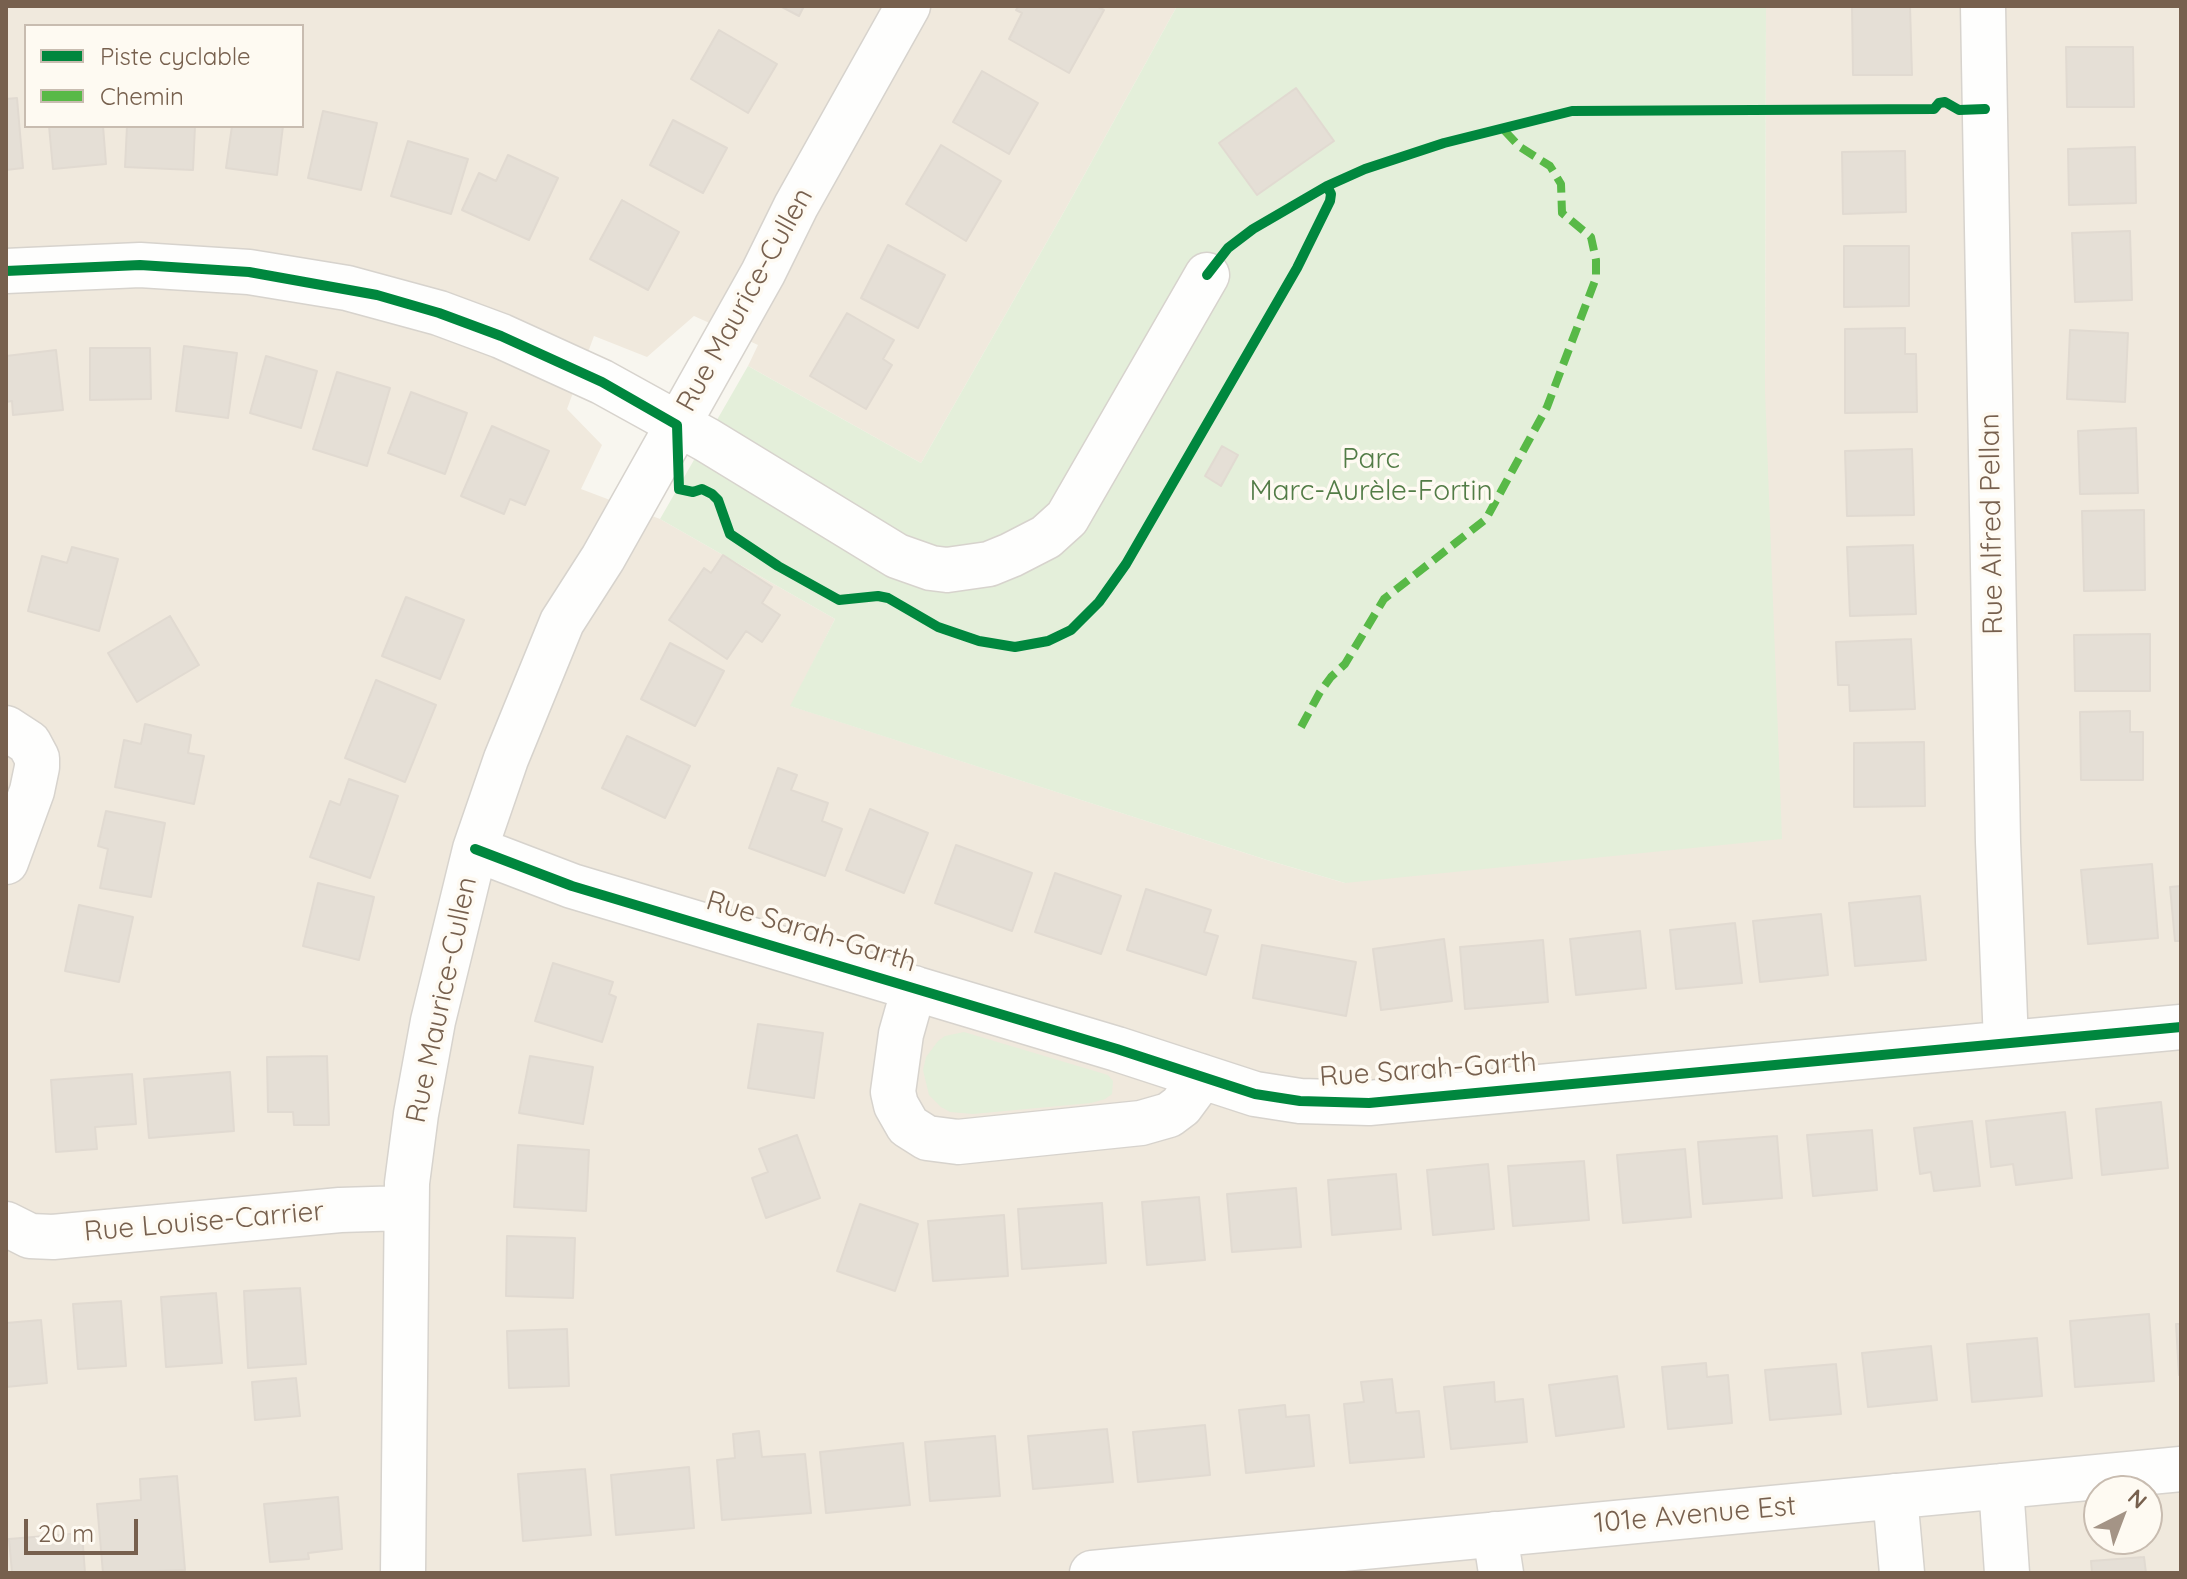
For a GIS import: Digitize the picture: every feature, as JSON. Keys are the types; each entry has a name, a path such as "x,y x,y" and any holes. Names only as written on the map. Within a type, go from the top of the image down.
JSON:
{"street":[{"name":"Rue Maurice-Cullen","path":"403,1573 405,1208 416,1114 433,1021 475,849 517,729 562,622 603,558 908,6"},
{"name":"Rue Alfred Pellan","path":"1983,6 1998,842 2006,1043"},
{"path":"6,271 116,266 249,272 362,291 439,313 501,336 602,382 707,440 897,556 947,570 989,564 1027,548 1058,528 1067,518 1207,275"},
{"path":"6,728 34,749 37,767 32,791 6,862"},
{"name":"Rue Sarah-Garth","path":"475,849 572,886 1255,1094 1300,1101 1347,1104 2181,1027"},
{"name":"Rue Sarah-Garth","path":"914,988 901,1034 893,1092 896,1105 908,1126 927,1138 958,1142 1141,1123 1169,1115 1181,1106 1200,1076"},
{"name":"Rue Louise-Carrier","path":"6,1224 30,1236 53,1237 340,1210 405,1208"},
{"name":"101e Avenue Est","path":"1092,1573 1498,1554 1895,1496 2181,1469"},
{"path":"2001,1486 2007,1573"},
{"path":"1895,1496 1902,1573"}],"shaded area":[{"path":"6,6 1177,6 921,463 748,366 758,345 694,316 647,357 594,336 567,409 602,445 581,489 660,519 835,619 791,706 1345,883 1765,391 1766,6 2181,6 2181,1573 6,1573"}],"green space":[{"name":"Parc Marc-Aurèle-Fortin","path":"1177,6 1766,6 1765,391 1782,839 1345,883 790,706 835,619 660,519 748,366 921,463"},
{"path":"964,1032 1108,1075 1113,1081 1112,1094 1091,1103 973,1114 950,1112 929,1095 923,1070 926,1057 938,1041 945,1036"}],"building":[{"path":"780,6 804,6 799,16"},
{"path":"1019,6 1096,6 1104,10 1069,73 1009,39 1022,13 1016,10"},
{"path":"1852,6 1910,6 1912,75 1853,75"},
{"path":"719,30 777,64 748,113 691,79"},
{"path":"2066,47 2133,47 2134,107 2067,107"},
{"path":"982,71 1038,103 1009,154 953,122"},
{"path":"1296,88 1334,141 1257,195 1219,143"},
{"path":"17,98 23,168 6,170 6,99"},
{"path":"323,111 377,123 361,190 308,178"},
{"path":"673,120 727,148 703,193 650,165"},
{"path":"49,128 103,128 106,164 53,169"},
{"path":"127,128 195,128 193,170 125,167"},
{"path":"232,128 283,128 277,175 226,168"},
{"path":"408,141 468,159 451,214 391,196"},
{"path":"941,145 1001,181 966,241 906,204"},
{"path":"2135,147 2136,203 2069,205 2068,149"},
{"path":"1905,151 1906,212 1843,214 1842,152"},
{"path":"508,155 558,178 529,240 462,210 479,173 496,181"},
{"path":"622,200 679,232 648,290 590,259"},
{"path":"2130,231 2132,300 2075,302 2072,233"},
{"path":"888,245 945,275 918,328 861,298"},
{"path":"1844,246 1909,246 1909,306 1844,307"},
{"path":"847,313 894,340 883,359 892,365 866,409 810,376"},
{"path":"1905,328 1905,354 1916,354 1917,412 1845,413 1845,329"},
{"path":"2070,330 2128,333 2125,402 2067,399"},
{"path":"184,346 237,353 228,418 176,411"},
{"path":"90,348 150,348 151,399 90,400"},
{"path":"56,350 63,410 13,415 12,401 6,402 6,356"},
{"path":"266,356 317,371 301,428 250,413"},
{"path":"337,372 390,388 367,466 313,449"},
{"path":"411,392 467,413 445,474 388,453"},
{"path":"492,426 549,451 525,505 510,499 504,514 461,496"},
{"path":"2136,428 2138,493 2080,494 2078,431"},
{"path":"1222,446 1238,455 1221,486 1205,476"},
{"path":"1912,449 1914,515 1847,516 1845,451"},
{"path":"2144,510 2145,590 2084,591 2082,511"},
{"path":"1913,545 1916,614 1850,616 1847,547"},
{"path":"72,547 118,559 99,631 28,611 42,556 67,563"},
{"path":"723,555 772,587 762,603 780,615 762,642 746,631 727,659 669,620 704,568 711,573"},
{"path":"406,597 464,620 440,679 382,656"},
{"path":"170,616 199,665 137,702 108,653"},
{"path":"2150,634 2150,691 2075,691 2074,635"},
{"path":"1911,639 1915,709 1850,711 1849,685 1838,685 1836,642"},
{"path":"670,643 724,671 695,726 641,699"},
{"path":"376,680 436,705 405,782 345,758"},
{"path":"2130,711 2130,732 2143,732 2143,780 2081,780 2080,712"},
{"path":"145,724 191,735 188,753 204,756 194,804 115,787 124,740 141,744"},
{"path":"627,736 690,766 665,818 602,788"},
{"path":"1924,742 1925,806 1854,807 1854,743"},
{"path":"778,768 797,775 791,790 828,803 822,821 842,829 825,876 749,848"},
{"path":"349,779 398,796 370,878 310,857 330,801 340,805"},
{"path":"870,809 928,833 904,893 846,870"},
{"path":"106,811 165,823 151,897 100,888 108,849 98,846"},
{"path":"956,845 1032,873 1012,931 935,903"},
{"path":"2152,864 2158,938 2088,944 2081,870"},
{"path":"1055,873 1121,896 1101,954 1035,932"},
{"path":"318,883 374,897 359,960 303,946"},
{"path":"2181,886 2181,941 2175,941 2170,887"},
{"path":"1146,889 1211,910 1204,932 1218,936 1206,975 1127,950"},
{"path":"1920,896 1926,960 1855,966 1849,903"},
{"path":"79,905 133,917 119,982 65,971"},
{"path":"1821,914 1828,975 1760,982 1753,921"},
{"path":"1735,923 1742,983 1676,989 1670,930"},
{"path":"1640,931 1646,988 1576,995 1570,939"},
{"path":"1444,939 1452,1001 1381,1010 1373,949"},
{"path":"1543,940 1548,1002 1465,1009 1460,947"},
{"path":"1262,945 1356,962 1346,1016 1253,998"},
{"path":"553,963 613,982 609,994 616,997 602,1042 535,1021"},
{"path":"758,1024 823,1033 814,1098 748,1088"},
{"path":"327,1056 329,1125 294,1125 293,1112 268,1112 267,1057"},
{"path":"530,1056 593,1067 583,1124 519,1113"},
{"path":"230,1072 234,1131 149,1138 144,1079"},
{"path":"132,1074 136,1124 95,1127 97,1149 56,1152 51,1080"},
{"path":"2161,1102 2168,1168 2102,1175 2096,1109"},
{"path":"2065,1112 2072,1178 2016,1185 2013,1164 1991,1167 1986,1121"},
{"path":"1972,1121 1980,1186 1934,1191 1931,1172 1920,1174 1914,1128"},
{"path":"1872,1130 1877,1190 1813,1196 1807,1135"},
{"path":"797,1135 820,1198 766,1218 752,1178 768,1172 759,1149"},
{"path":"1777,1136 1782,1198 1703,1204 1698,1142"},
{"path":"518,1145 589,1150 586,1211 514,1207"},
{"path":"1685,1149 1691,1217 1623,1223 1617,1155"},
{"path":"1584,1161 1589,1220 1513,1226 1508,1166"},
{"path":"1488,1164 1494,1229 1433,1235 1427,1170"},
{"path":"1396,1174 1401,1229 1332,1235 1328,1180"},
{"path":"1296,1188 1301,1247 1232,1252 1227,1194"},
{"path":"1199,1197 1205,1260 1147,1265 1142,1202"},
{"path":"1102,1203 1106,1263 1022,1269 1018,1209"},
{"path":"860,1204 918,1224 895,1291 837,1271"},
{"path":"1004,1215 1008,1276 933,1281 928,1221"},
{"path":"507,1236 575,1238 573,1298 506,1296"},
{"path":"300,1288 306,1364 248,1368 244,1291"},
{"path":"216,1293 222,1363 166,1367 161,1297"},
{"path":"121,1301 126,1366 78,1369 73,1304"},
{"path":"2149,1314 2154,1381 2075,1387 2070,1321"},
{"path":"41,1320 47,1383 6,1387 6,1323"},
{"path":"2176,1324 2181,1324 2181,1375 2179,1375"},
{"path":"567,1329 569,1386 509,1388 507,1331"},
{"path":"2037,1338 2042,1396 1972,1402 1967,1344"},
{"path":"1931,1346 1937,1400 1868,1407 1862,1353"},
{"path":"1706,1363 1707,1377 1728,1375 1732,1423 1668,1429 1662,1367"},
{"path":"1836,1364 1841,1414 1770,1420 1765,1370"},
{"path":"1617,1376 1624,1427 1556,1436 1549,1385"},
{"path":"296,1378 300,1416 255,1420 252,1382"},
{"path":"1392,1379 1396,1413 1419,1411 1424,1457 1350,1463 1344,1404 1364,1402 1361,1382"},
{"path":"1494,1382 1495,1402 1523,1399 1527,1442 1451,1449 1444,1387"},
{"path":"1285,1405 1286,1417 1309,1415 1314,1466 1246,1473 1239,1410"},
{"path":"1205,1425 1210,1475 1138,1482 1133,1432"},
{"path":"1107,1429 1113,1482 1033,1489 1028,1436"},
{"path":"759,1431 762,1457 805,1454 811,1513 722,1520 717,1460 735,1458 733,1434"},
{"path":"995,1436 1000,1496 930,1501 925,1442"},
{"path":"903,1443 910,1505 826,1513 820,1452"},
{"path":"689,1467 694,1528 616,1535 611,1475"},
{"path":"585,1469 591,1535 523,1541 518,1474"},
{"path":"177,1476 185,1570 103,1573 97,1504 141,1500 140,1479"},
{"path":"338,1497 342,1549 308,1553 309,1559 270,1562 264,1504"},
{"path":"82,1533 85,1573 12,1573 9,1539"},
{"path":"2144,1557 2146,1573 2092,1573 2091,1561"}],"marked path":[{"path":"1301,727 1320,692 1345,664 1384,599 1486,519 1547,407 1596,278 1591,237 1562,213 1561,184 1550,166 1520,147 1502,128"}],"cycle path":[{"path":"1207,275 1228,248 1253,229 1327,186 1365,169 1444,143 1572,111 1934,109 1945,102 1959,110 1985,109"},
{"path":"6,271 140,265 249,272 377,295 501,336 602,382 677,425 679,489 693,492 702,489 712,494 718,500 730,534 778,566 839,600 878,596 888,598 938,627 979,641 1015,647 1048,641 1071,630 1099,602 1126,564 1297,268 1330,201 1327,186"},
{"path":"475,849 572,886 1117,1049 1255,1094 1300,1101 1369,1103 2181,1027"}]}
